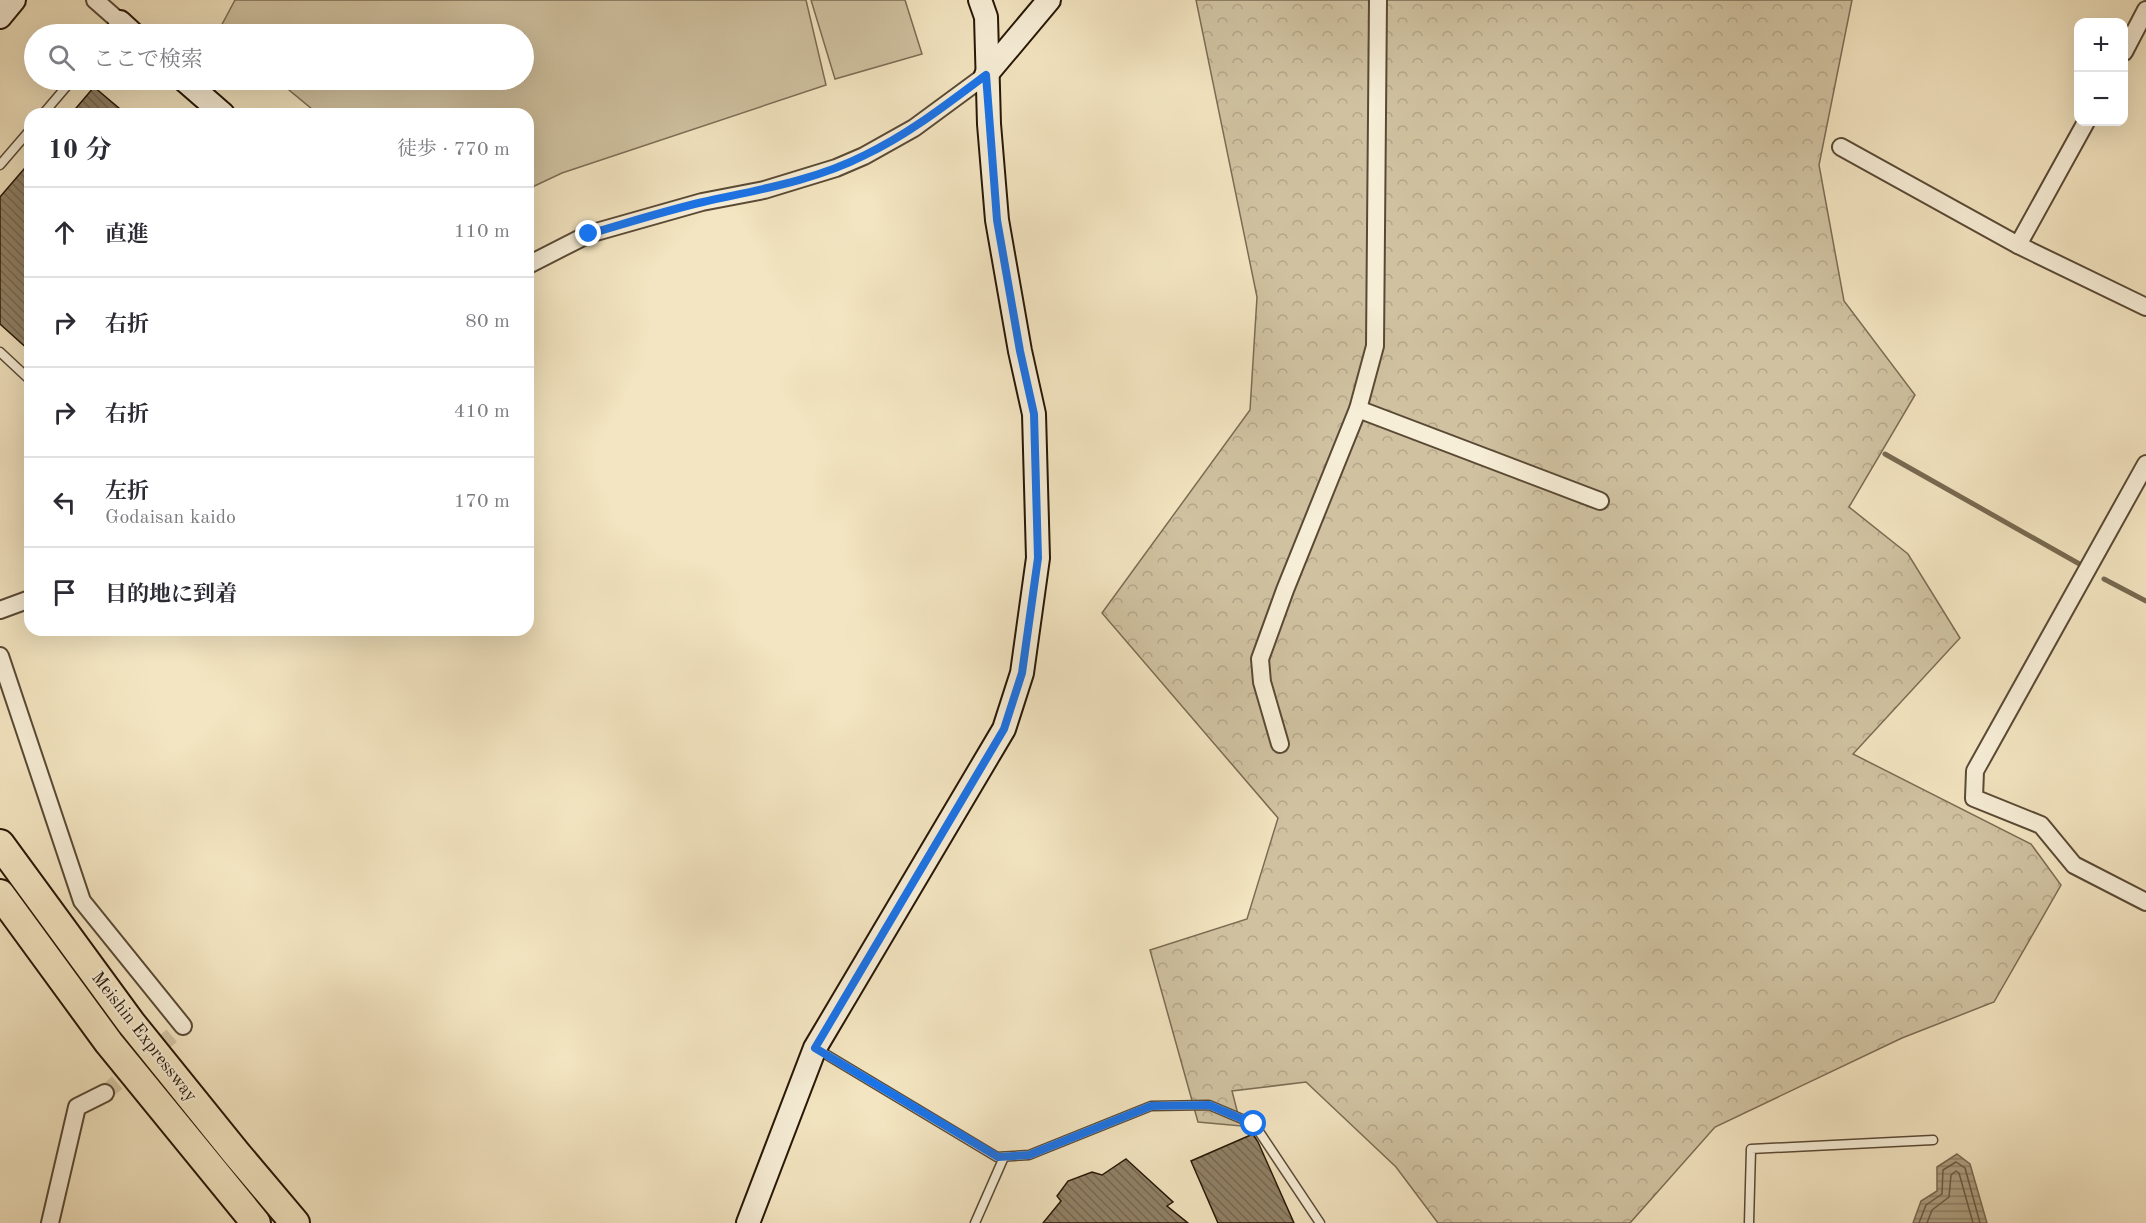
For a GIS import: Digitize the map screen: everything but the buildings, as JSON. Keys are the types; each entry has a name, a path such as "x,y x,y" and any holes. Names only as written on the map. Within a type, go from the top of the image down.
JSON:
{"highway":[{"name":"Meishin Expressway","path":"0,844 131,1023 296,1223"},
{"name":"Meishin Expressway","path":"0,894 109,1043 256,1223"}],"street":[{"path":"0,17 15,0"},
{"path":"95,0 116,24"},
{"path":"748,1223 815,1048 1004,729 1022,673 1038,558 1034,414 1020,351 997,220 986,75 986,17 980,0"},
{"path":"534,262 589,234 693,205 764,190 836,168 864,156 914,128 986,75 1048,0"},
{"path":"1280,744 1262,682 1260,659 1284,590 1358,409 1375,346 1378,0"},
{"path":"2128,44 2146,10"},
{"path":"195,90 216,108"},
{"path":"2018,245 2084,126"},
{"path":"1841,147 2018,245 2146,307"},
{"path":"1358,409 1600,501"},
{"path":"2146,464 1975,771 1974,798 2041,825 2074,865 2146,902"},
{"path":"0,610 24,602"},
{"path":"0,656 82,901 183,1026"},
{"path":"50,1223 76,1107 105,1093"}],"lane":[{"path":"48,108 63,90"},
{"path":"0,165 24,137"},
{"path":"0,352 24,374"},
{"path":"815,1048 998,1157 1029,1155 1151,1106 1209,1105 1254,1124 1320,1223"},
{"path":"1749,1223 1751,1149 1933,1140"},
{"path":"975,1223 1004,1156"}],"green space":[{"path":"235,0 806,0 826,85 562,173 534,186 534,108 311,108 289,90 534,90 534,24 222,24"},
{"path":"811,0 905,0 922,54 835,79"},
{"path":"1196,0 1852,0 1819,165 1844,301 1915,395 1849,507 1908,554 1960,638 1853,754 2031,844 2061,885 1994,1002 1902,1038 1715,1127 1630,1223 1438,1223 1396,1167 1306,1082 1232,1091 1241,1126 1198,1122 1150,950 1247,919 1278,818 1102,613 1250,410 1257,297"}],"water":[{"path":"1957,1154 1970,1164 1987,1223 1913,1223 1921,1201 1937,1191 1937,1167"}],"waterway":[{"path":"1885,454 2083,566"},
{"path":"2104,579 2146,601"}],"tunnel":[{"path":"105,1093 183,1026"}],"route":[{"path":"589,234 702,202 764,190 836,168 864,156 914,128 986,75 997,220 1020,351 1034,414 1038,558 1022,673 1004,729 815,1048 998,1157 1029,1155 1151,1106 1209,1105 1254,1124"}]}
